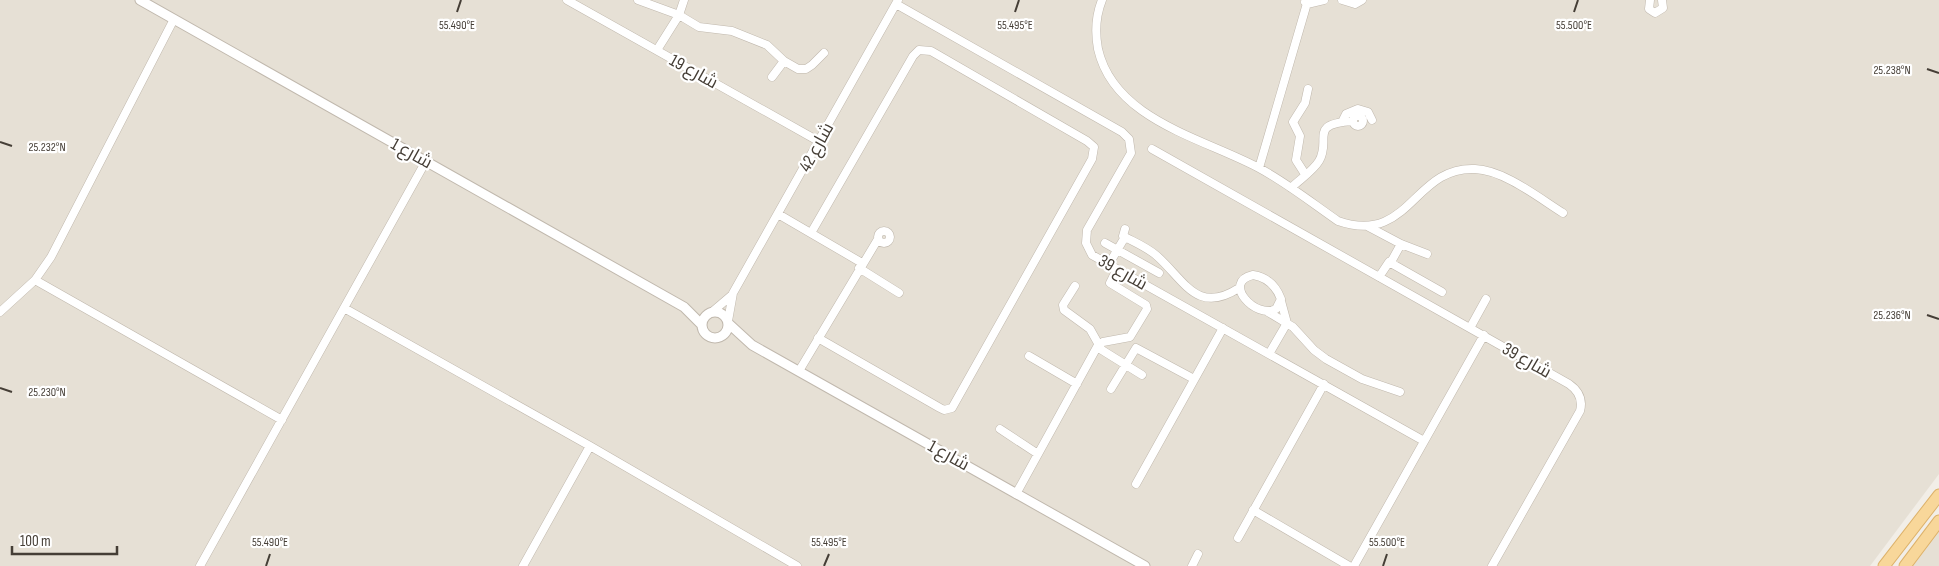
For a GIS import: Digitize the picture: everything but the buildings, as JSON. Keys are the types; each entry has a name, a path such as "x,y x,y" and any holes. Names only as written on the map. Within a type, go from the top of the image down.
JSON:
{"main road":[{"path":"1884,566 1939,495"},
{"path":"1905,566 1939,521"}],"street":[{"name":"شارع 1","path":"140,0 684,307 702,326"},
{"name":"شارع 19","path":"567,0 820,142"},
{"path":"638,0 679,15 699,27 732,32 768,45 784,61 798,69 804,70 816,63 824,53"},
{"path":"657,50 679,15 684,0"},
{"path":"1102,0 1096,32 1100,58 1110,79 1127,100 1158,120 1259,168 1338,221 1352,225 1367,226 1392,219 1428,185 1442,175 1459,170 1476,169 1493,172 1564,212"},
{"path":"1259,168 1306,1 1324,0"},
{"path":"1342,0 1355,4 1362,0"},
{"path":"1650,0 1648,7 1655,13 1663,8 1662,0"},
{"name":"شارع 42","path":"711,312 733,293 820,142 897,2"},
{"name":"شارع 39","path":"897,2 1122,132 1129,139 1131,153 1087,230 1086,243 1092,255 1424,441"},
{"path":"0,312 34,280 58,245 174,19"},
{"path":"811,233 913,56 919,50 932,52 1087,140 1094,146 1092,159 952,408 944,410 940,408 818,338"},
{"path":"772,77 784,61"},
{"path":"1305,174 1296,160 1301,140 1293,122 1305,103 1308,90"},
{"path":"1291,188 1319,161 1322,150 1322,138 1327,128 1336,122 1342,122 1353,121 1358,126 1363,120 1373,120 1368,112 1358,109 1346,114 1342,122"},
{"name":"شارع 39","path":"1152,149 1574,387 1581,401 1580,411 1492,566"},
{"path":"200,566 426,161"},
{"path":"778,214 811,233 899,293"},
{"path":"1367,226 1401,244 1427,254"},
{"path":"1108,264 1125,233 1154,253 1187,288 1204,298 1222,297 1239,288 1246,277 1260,276 1273,286 1281,300 1287,323 1269,354"},
{"path":"799,371 860,266 878,239"},
{"path":"1104,243 1159,274"},
{"path":"1379,277 1388,262 1391,262 1401,244"},
{"path":"1391,262 1442,292"},
{"path":"1016,494 1098,346 1103,342 1130,337 1148,309 1145,304 1110,284 1117,269"},
{"path":"34,280 282,420"},
{"path":"1075,286 1063,305 1064,310 1090,329 1098,346 1142,375"},
{"path":"1239,288 1242,296 1250,304 1287,323 1326,359 1362,378 1400,392"},
{"name":"شارع 42","path":"728,322 733,293"},
{"path":"1470,328 1486,299"},
{"path":"1268,312 1276,309 1281,300"},
{"name":"شارع 1","path":"684,307 711,312"},
{"path":"344,308 590,446 797,566"},
{"path":"711,312 723,314 728,322 726,332 721,337 710,337 705,334 702,326 703,319 711,312"},
{"name":"شارع 1","path":"728,322 752,345"},
{"path":"1136,484 1223,328"},
{"path":"1354,566 1484,335"},
{"name":"شارع 1","path":"721,337 752,345 1145,566"},
{"path":"1111,389 1134,349 1138,348 1194,379"},
{"path":"1029,356 1077,384"},
{"path":"1238,538 1324,384"},
{"path":"1000,429 1038,454"},
{"path":"523,566 590,446"},
{"path":"1253,510 1349,566"},
{"path":"1192,566 1198,554"}],"shaded area":[{"path":"0,0 1939,0 1939,474 1870,566 0,566"},
{"path":"1939,532 1939,566 1913,566"}]}
